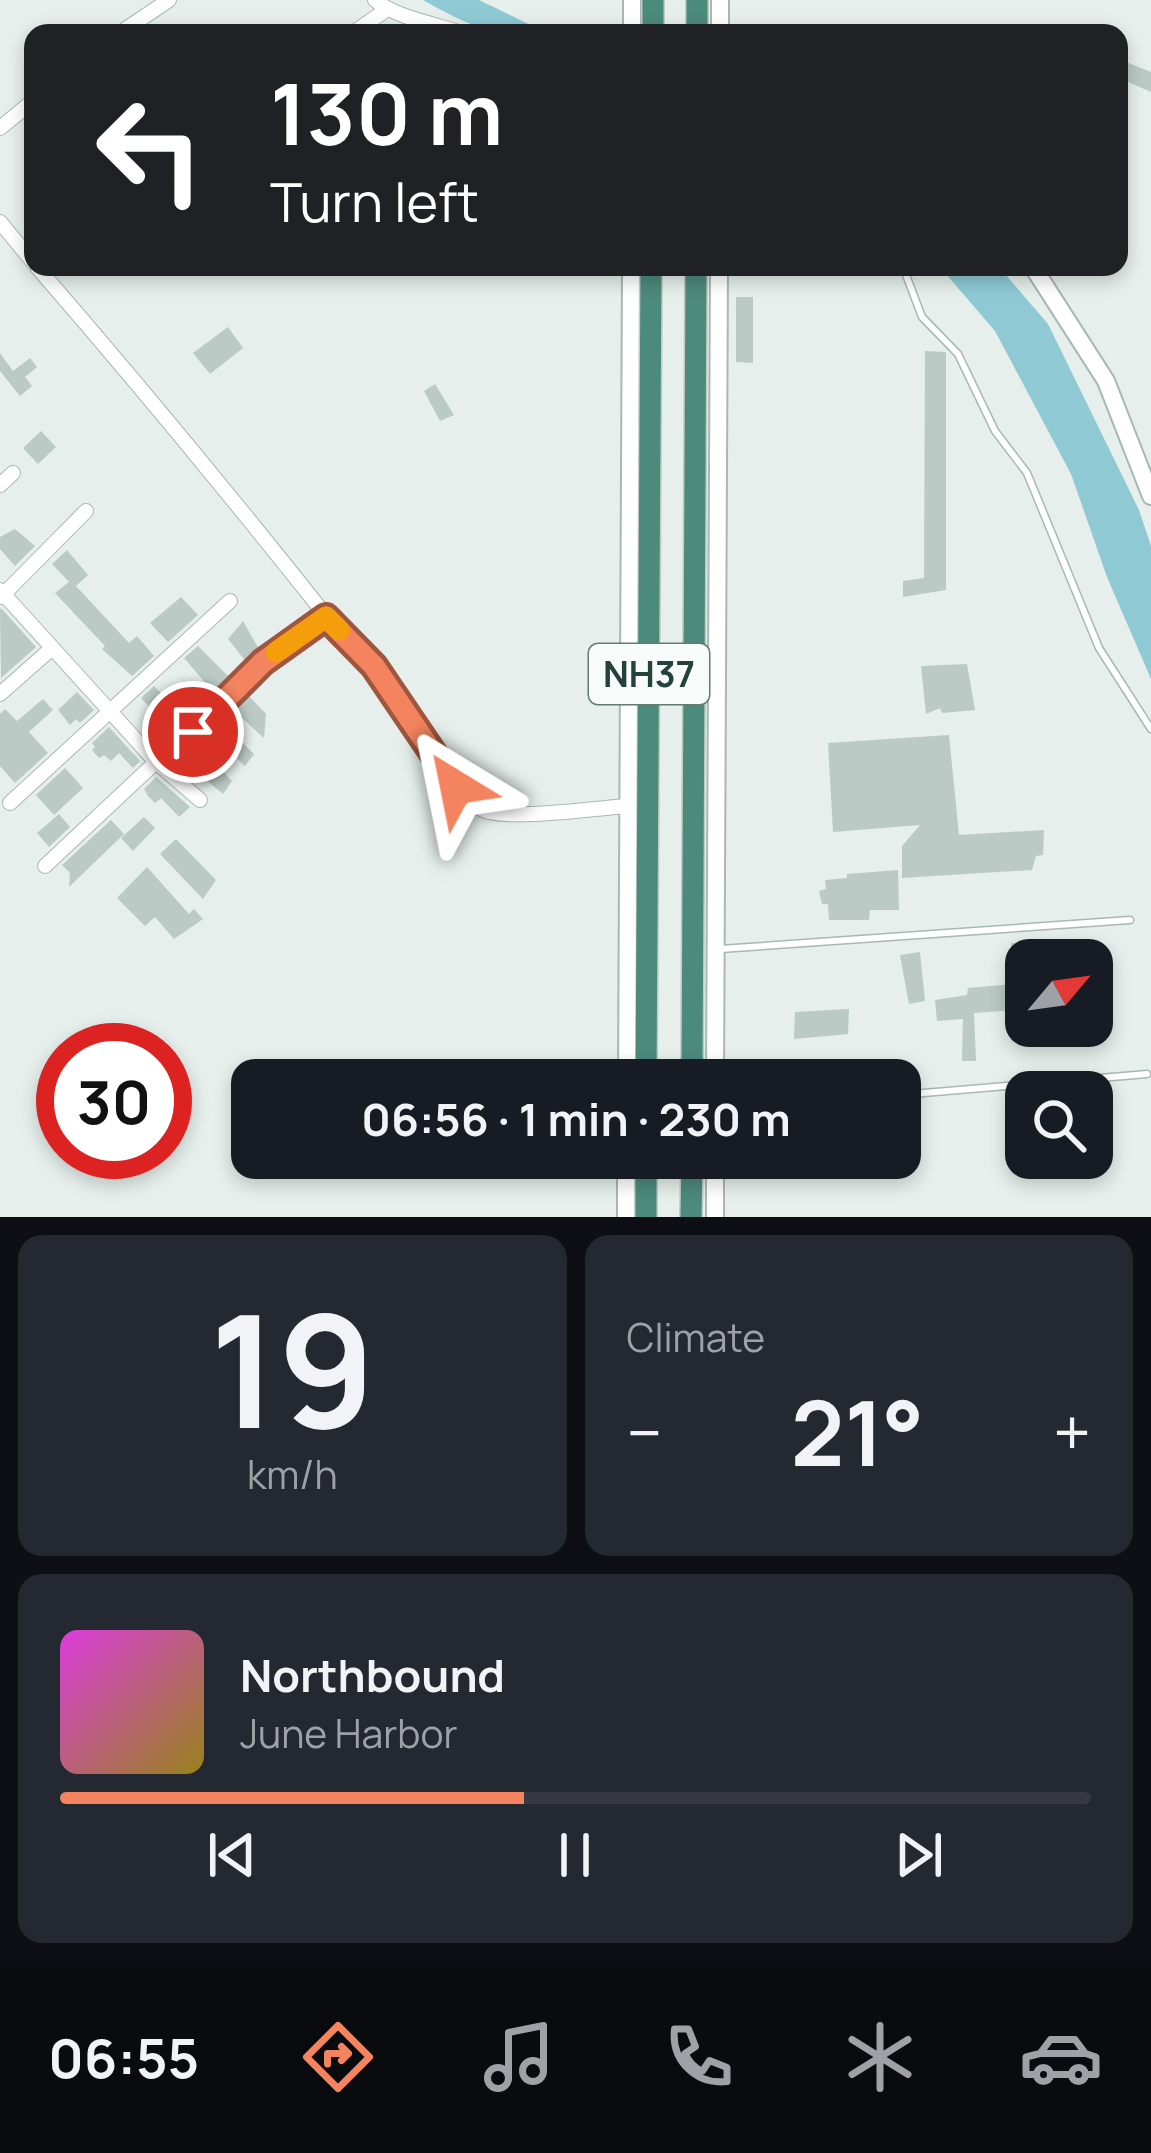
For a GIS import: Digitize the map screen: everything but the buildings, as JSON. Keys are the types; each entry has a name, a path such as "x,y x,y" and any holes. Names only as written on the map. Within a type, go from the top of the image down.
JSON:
{"highway":[{"name":"NH37","path":"646,1059 651,276"},
{"name":"NH37","path":"692,1059 696,276"},
{"path":"646,1179 646,1217"},
{"path":"692,1179 692,1217"}],"street":[{"path":"133,24 169,0"},
{"path":"380,5 437,24"},
{"path":"0,128 24,108"},
{"path":"0,222 24,251"},
{"path":"44,276 255,524 326,617 374,666 456,787 478,808 517,813 628,806"},
{"path":"627,1059 631,276"},
{"path":"715,1059 719,276"},
{"path":"1039,276 1106,381 1151,496"},
{"path":"0,485 13,473"},
{"path":"86,511 1,594 108,711 200,800"},
{"path":"10,803 230,601"},
{"path":"45,866 263,662 326,617"},
{"path":"0,694 51,649"},
{"path":"626,1179 626,1217"},
{"path":"715,1179 715,1217"}],"lane":[{"path":"906,276 922,317 958,354 994,431 1027,473 1099,648 1151,729"},
{"path":"716,949 1130,920"},
{"path":"921,1093 1147,1074"}],"water":[{"path":"423,0 479,0 528,24 474,24"},
{"path":"948,276 1007,276 1048,324 1139,510 1151,546 1151,679 1107,577 1071,474 995,331"}],"slow traffic":[{"path":"276,652 326,617 339,630"}],"route":[{"path":"193,732 263,662 326,617 374,666 456,787"}]}
